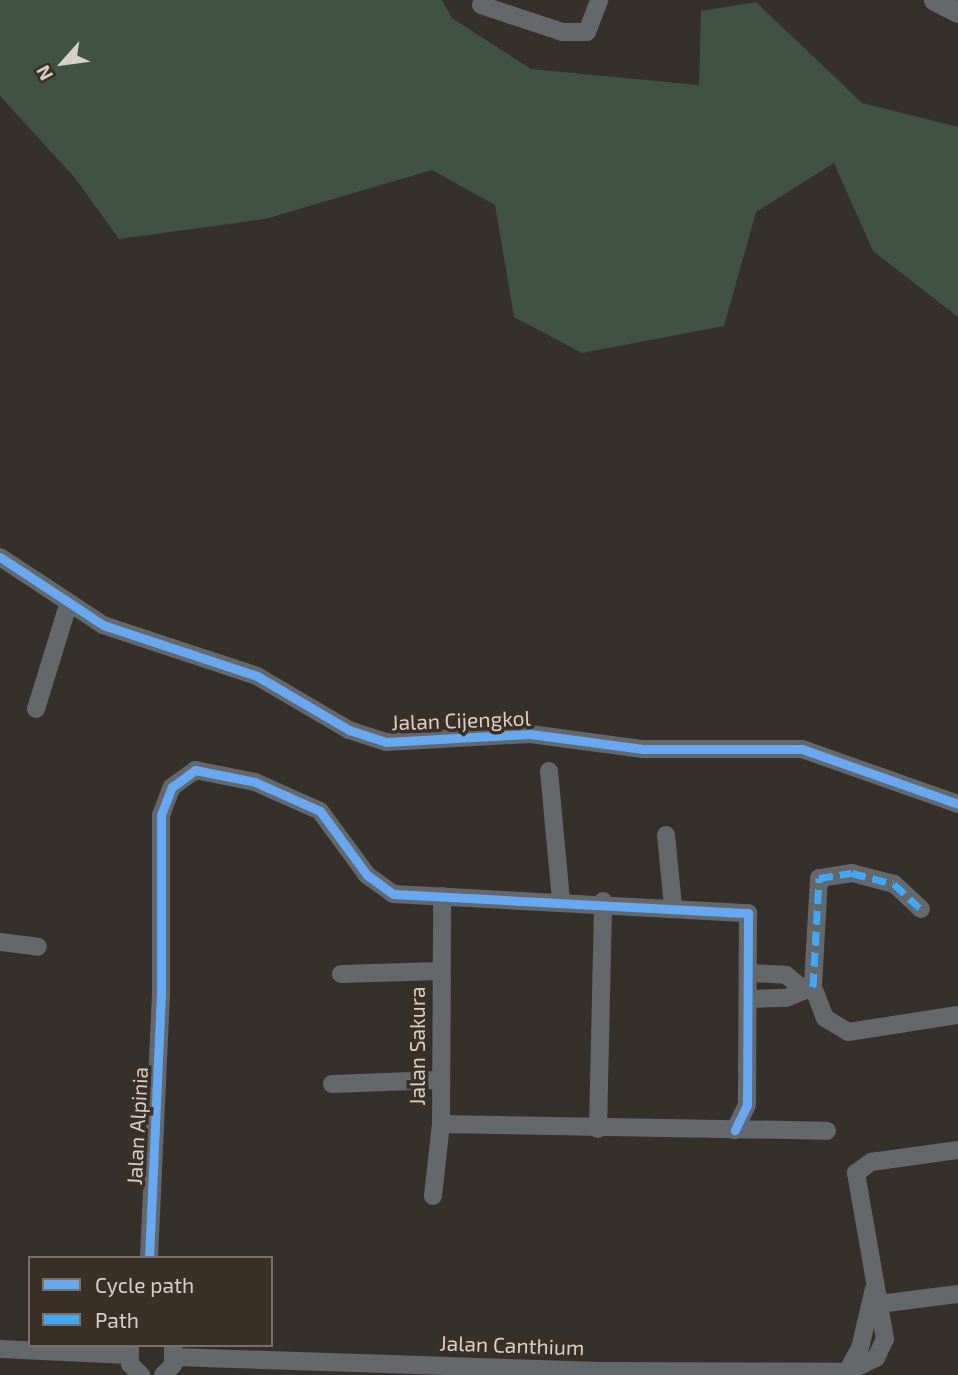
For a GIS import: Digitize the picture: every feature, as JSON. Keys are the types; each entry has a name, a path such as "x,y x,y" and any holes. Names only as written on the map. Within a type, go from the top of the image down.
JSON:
{"street":[{"path":"481,5 562,32 587,32 599,0"},
{"path":"934,0 958,12"},
{"name":"Jalan Cijengkol","path":"0,556 68,605 160,649 257,676 349,730 386,742 530,734 643,749 802,750 958,804"},
{"path":"36,709 68,605"},
{"path":"549,771 561,901"},
{"name":"Jalan Alpinia","path":"149,1256 161,995 161,815 165,798 186,773 255,782 299,799 331,820 383,891 442,896"},
{"path":"666,835 673,906"},
{"path":"808,988 819,878 852,873 894,884 921,909"},
{"path":"442,896 603,901 748,913 751,999 747,1105 735,1130"},
{"name":"Jalan Sakura","path":"433,1196 440,1124 439,971 442,896"},
{"path":"598,1129 603,901"},
{"path":"0,942 38,947"},
{"path":"341,974 439,971"},
{"path":"751,974 786,975 808,988 825,1018 848,1032 958,1015"},
{"path":"751,999 786,998 808,988"},
{"path":"332,1084 439,1080"},
{"path":"440,1124 598,1129 827,1131"},
{"name":"Jalan Canthium","path":"174,1351 600,1371 847,1371 880,1353 875,1299 854,1182 863,1165 958,1150"},
{"path":"875,1299 958,1294"},
{"path":"0,1349 129,1350 141,1375"},
{"path":"163,1375 174,1351"}],"green space":[{"path":"0,0 442,0 452,18 531,69 699,85 701,11 756,2 862,103 958,127 958,317 873,251 834,163 756,212 724,326 582,353 514,317 495,205 432,170 265,219 119,239 75,178 0,96"}],"marked path":[{"path":"813,987 819,878 852,873 894,884 921,909"}],"cycle path":[{"path":"0,557 103,625 257,676 349,730 386,742 530,734 643,749 802,749 958,804"},
{"path":"149,1256 161,995 161,815 172,787 195,770 255,782 320,811 367,875 393,894 748,913 747,1105 735,1130"}]}
